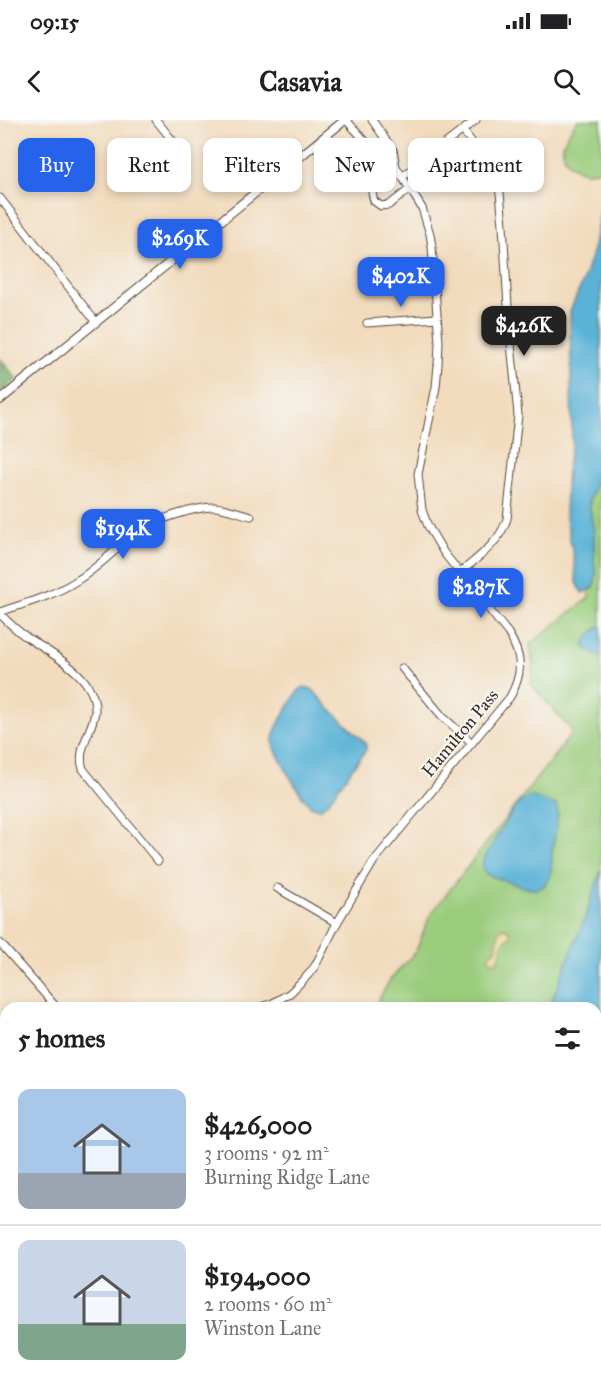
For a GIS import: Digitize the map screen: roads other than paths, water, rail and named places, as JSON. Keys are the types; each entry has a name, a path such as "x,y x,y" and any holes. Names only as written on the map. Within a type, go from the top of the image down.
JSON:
{"street":[{"path":"156,120 171,138"},
{"path":"0,400 346,120"},
{"name":"Hamilton Pass","path":"346,120 382,159 399,172"},
{"name":"Hamilton Pass","path":"372,120 393,150 399,172 408,186"},
{"path":"408,191 389,205 381,206 374,201 372,194 376,185 383,180 399,172 476,120"},
{"path":"460,573 498,538 503,530 507,519 518,415 500,193 491,169 463,130"},
{"name":"Hamilton Pass","path":"275,1002 299,985 315,966 337,923 374,861 510,697 517,684 520,669 515,644 444,553 428,526 422,510 418,474 436,387 439,342 430,234 422,208 412,192"},
{"path":"0,198 95,321"},
{"path":"367,322 437,318"},
{"path":"158,861 81,764 81,753 95,710 89,688 61,659 25,636 0,613 71,584 140,530 150,525 187,512 211,507 251,516"},
{"path":"402,668 442,716 472,743"},
{"path":"277,888 337,923"},
{"path":"0,942 52,1002"}],"water":[{"path":"601,203 601,440 593,492 589,501 594,533 596,574 594,588 582,593 576,580 565,513 567,465 572,444 570,311 584,279 594,246"},
{"path":"601,626 601,657 584,647 590,635"},
{"path":"304,687 312,689 366,743 366,750 328,802 320,809 312,807 302,795 283,764 273,741 283,716 298,691"},
{"path":"530,796 556,805 558,814 551,873 544,886 537,889 530,889 486,874 482,868 499,832 512,812 521,801"},
{"path":"601,870 601,1002 551,1002"}]}
